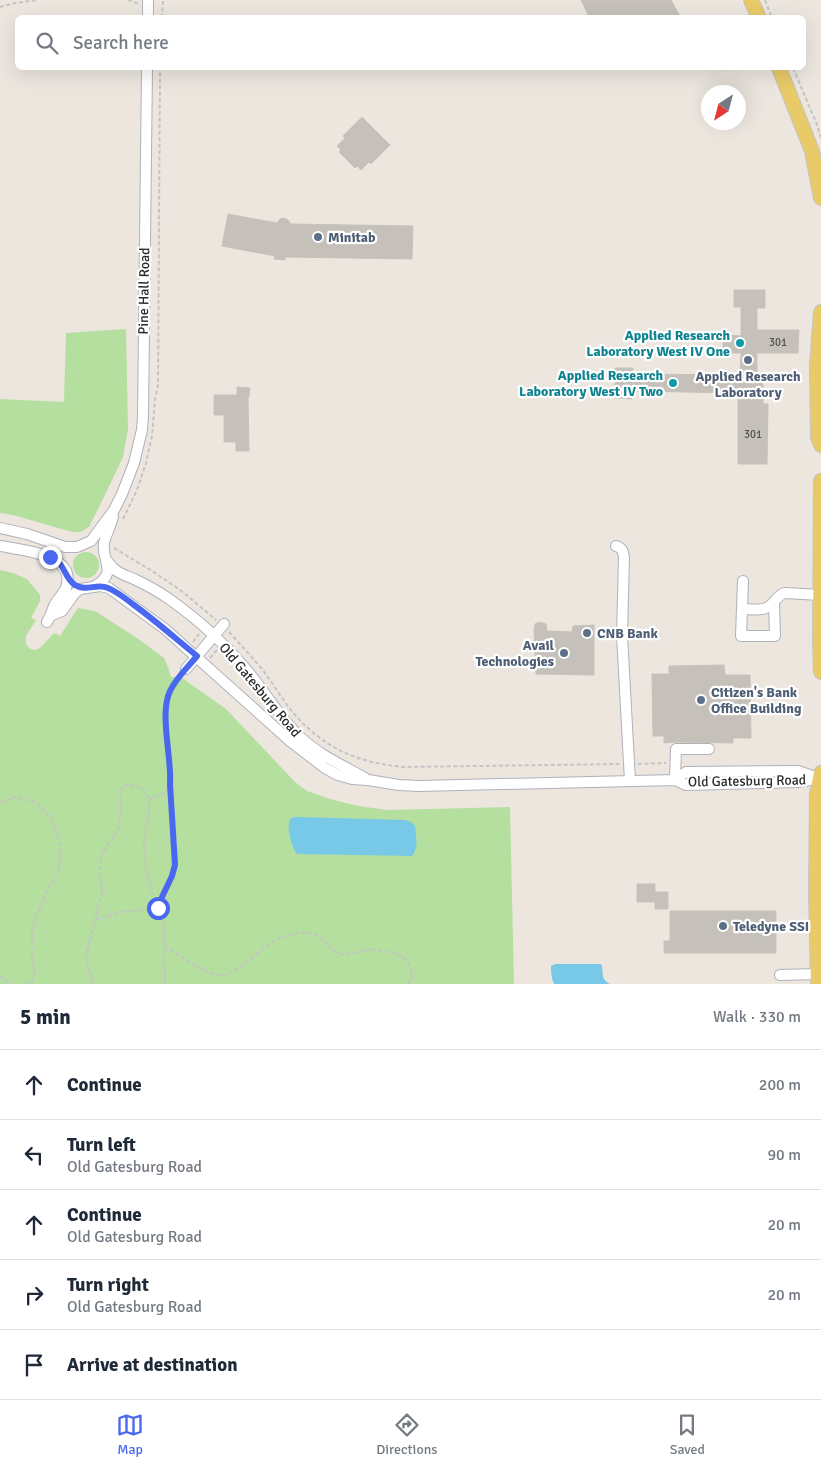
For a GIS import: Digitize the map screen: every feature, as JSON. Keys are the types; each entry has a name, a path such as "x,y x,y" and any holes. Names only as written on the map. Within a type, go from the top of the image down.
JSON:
{"main road":[{"path":"751,0 757,15"},
{"path":"780,70 812,151 821,198"},
{"path":"821,312 818,365 818,437 821,446"},
{"path":"821,481 821,672"},
{"path":"818,979 816,793 821,776"}],"street":[{"path":"148,0 148,15"},
{"name":"Pine Hall Road","path":"114,510 112,522 104,542 108,567 106,576 100,584 74,594 62,611 50,619 55,605 66,588 65,566 67,556 79,546 91,541 114,510 134,463 140,437 143,416 147,70"},
{"name":"Old Gatesburg Road","path":"0,528 27,534 65,547 89,545 96,547 117,572 167,597 214,636 249,673 291,728 316,750 368,780"},
{"name":"Old Gatesburg Road","path":"0,546 54,558 74,584 90,587 104,586 115,591 197,656 304,754 338,775 352,779 419,786 675,780 686,785 798,782 821,776"},
{"path":"616,546 623,551 624,557 622,635 630,781"},
{"path":"743,581 741,636 775,636 774,602"},
{"path":"742,609 768,608 780,594 785,593 820,595"},
{"path":"186,668 222,625"},
{"path":"675,780 676,749 709,749"},
{"path":"780,975 818,979"}],"path":[{"path":"0,7 38,0"},
{"path":"162,15 163,0"},
{"path":"765,0 771,15"},
{"path":"121,523 137,490 146,462 152,436 158,386 160,70"},
{"path":"794,70 821,138"},
{"path":"112,545 118,552 152,571 183,592 222,625 249,653 296,717 308,729 338,750 356,758 378,764 402,767 624,764"},
{"path":"190,645 202,630"},
{"path":"207,662 219,646"},
{"path":"160,909 162,897 175,865 166,701 186,668"},
{"path":"633,764 669,763"},
{"path":"94,984 86,956 102,893 100,866 102,854 118,830 121,811 120,792 124,786 131,784 145,792 149,800 144,845 151,887 160,909 164,930 165,984"},
{"path":"149,800 163,794 170,784"},
{"path":"0,802 16,797 37,803 49,815 57,832 61,855 58,872 46,893 32,930 34,972 32,981 26,984"},
{"path":"95,920 120,912 160,909"},
{"path":"165,946 211,973 222,975 234,971 254,954 280,938 303,932 318,936 333,951 343,955 369,950 396,953 406,960 411,968 412,978 408,984"},
{"path":"0,977 13,984"}],"green space":[{"path":"126,329 128,429 123,457 89,527 80,532 72,532 0,513 0,399 64,402 66,333"},
{"path":"86,552 96,555 99,565 96,575 86,578 76,575 73,565 76,555"},
{"path":"0,570 27,579 40,595 40,601 31,618 36,620 26,636 26,644 29,648 34,650 40,648 54,633 60,636 78,608 95,611 164,658 171,677 182,678 226,709 295,782 307,791 358,806 388,810 510,807 514,984 0,984"}],"water":[{"path":"294,817 405,820 415,826 416,849 412,856 297,854 289,832 289,823"},
{"path":"555,964 601,964 603,977 610,984 554,984 551,966"}],"building":[{"path":"581,0 671,0 679,15 588,15"},
{"path":"362,117 390,145 371,164 369,162 361,170 357,166 355,168 339,152 341,150 337,146 345,138 343,136"},
{"name":"Minitab","path":"228,214 277,223 280,219 284,218 291,224 413,226 412,259 285,257 285,260 274,259 275,256 222,246"},
{"path":"734,290 765,290 765,308 757,308 757,330 799,330 798,353 757,353 757,376 763,376 763,404 768,404 767,464 738,464 738,393 632,391 632,399 615,398 615,368 633,368 633,374 740,375 741,353 723,353 723,339 727,339 727,335 741,336 741,307 734,307"},
{"path":"237,387 250,388 248,397 249,451 236,451 236,442 224,442 224,415 214,415 214,395 237,395"},
{"name":"Avail Technologies","path":"539,622 546,624 547,631 572,632 573,626 594,625 594,675 536,674 534,631 535,624"},
{"name":"Citizen's Bank Office Building","path":"724,665 725,675 750,675 751,738 733,738 733,743 664,743 664,736 653,736 652,674 669,674 669,666"},
{"path":"637,884 655,884 655,892 668,892 668,909 655,909 655,902 637,902"},
{"name":"Teledyne SSI","path":"670,911 776,911 776,953 664,953 664,941 670,941"}],"place":[{"name":"Minitab","path":"318,237"},
{"name":"Applied Research Laboratory West IV One","path":"740,343"},
{"name":"Applied Research Laboratory","path":"748,360"},
{"name":"Applied Research Laboratory West IV Two","path":"673,383"},
{"name":"CNB Bank","path":"587,633"},
{"name":"Avail Technologies","path":"564,653"},
{"name":"Citizen's Bank Office Building","path":"701,700"},
{"name":"Teledyne SSI","path":"723,926"}],"route":[{"path":"50,557 62,565 69,579 74,584 81,588 104,586 115,591 139,608 197,656 186,668 166,701 175,865 162,897 160,910 158,908"}]}
